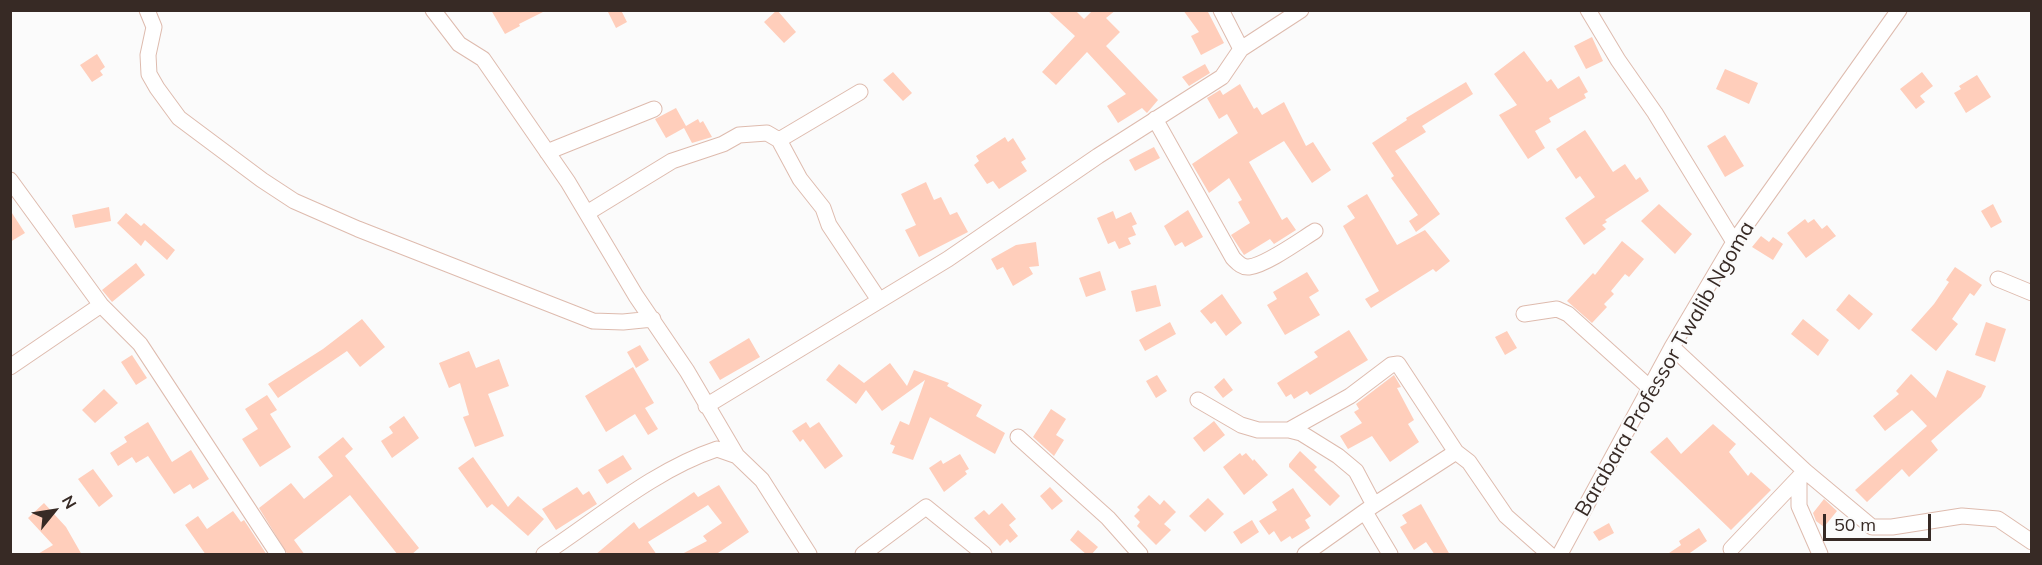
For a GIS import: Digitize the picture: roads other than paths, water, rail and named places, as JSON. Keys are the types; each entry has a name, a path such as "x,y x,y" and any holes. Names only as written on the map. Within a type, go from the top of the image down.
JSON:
{"street":[{"path":"147,10 153,27 148,55 149,74 179,118 294,201 593,321 623,322 653,319"},
{"path":"433,10 459,44 483,59 514,108 548,153 687,371 737,456 762,480 809,555"},
{"path":"1221,10 1241,49"},
{"path":"706,406 948,259 1155,119 1222,77 1241,49 1301,10"},
{"path":"1588,10 1618,60 1655,113 1734,243"},
{"name":"Barabara Professor Twalib Ngoma","path":"1560,555 1672,347 1734,243 1899,10"},
{"path":"779,140 860,92"},
{"path":"548,153 654,109"},
{"path":"1155,119 1233,258 1242,266 1249,267 1260,263 1316,231"},
{"path":"587,213 672,161 723,144 739,135 766,133 779,140 800,179 823,208 829,225 879,300"},
{"path":"10,180 101,305 140,344 278,555"},
{"path":"1998,279 2031,293"},
{"path":"10,367 101,305"},
{"path":"1524,314 1557,309 1568,314 1650,388"},
{"path":"1672,347 1802,474 1872,526 1892,527 1962,516 1998,519 2031,542"},
{"path":"1289,430 1350,396 1394,363 1405,372 1456,452 1469,462 1506,516 1549,555"},
{"path":"1198,400 1241,425 1258,430 1289,430 1314,441 1352,468 1390,555"},
{"path":"1018,437 1108,519 1140,555"},
{"path":"544,555 684,462 717,449 737,456"},
{"path":"1305,555 1369,508 1456,452"},
{"path":"1731,549 1802,474"},
{"path":"1802,474 1799,506 1820,555"},
{"path":"863,555 926,507 984,555"}]}
